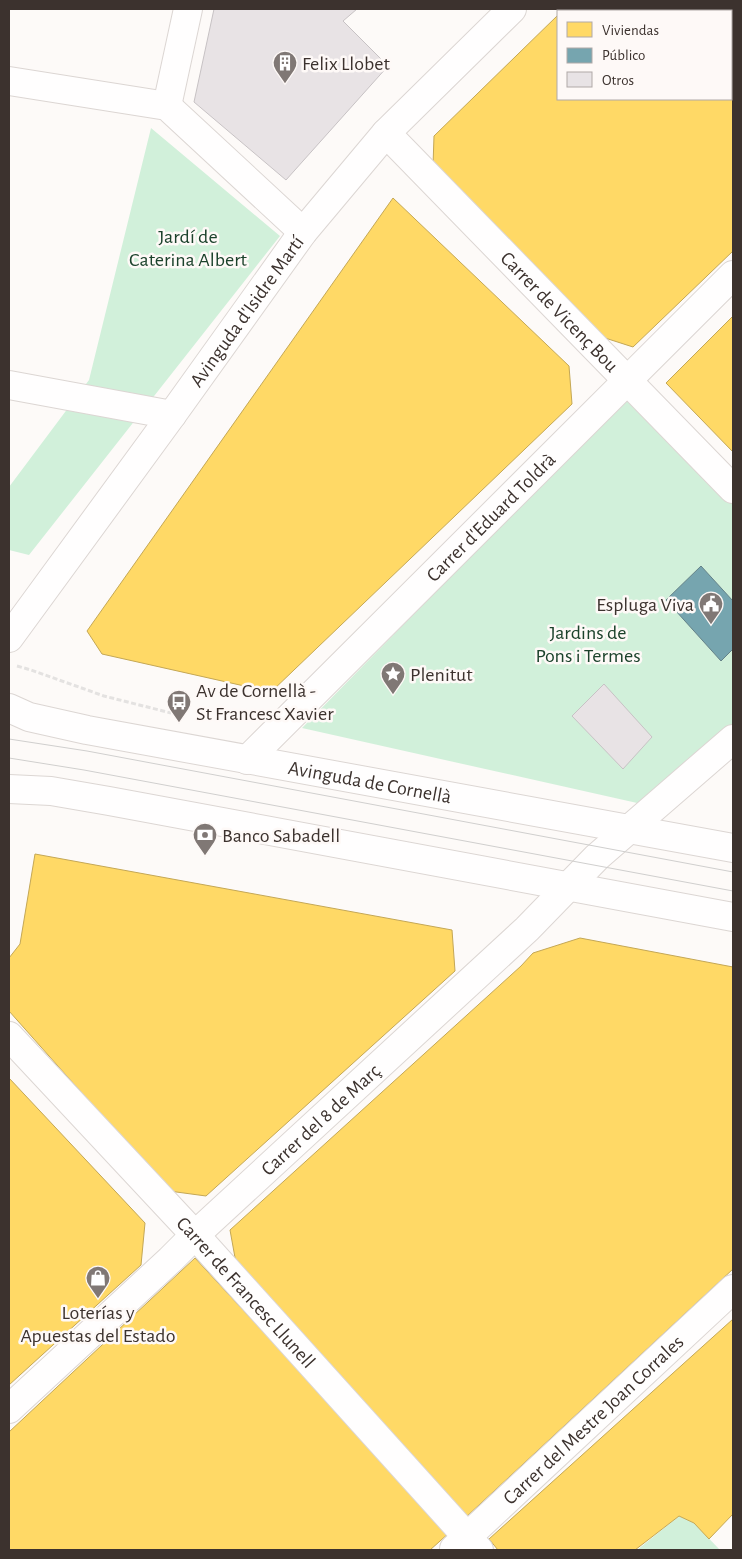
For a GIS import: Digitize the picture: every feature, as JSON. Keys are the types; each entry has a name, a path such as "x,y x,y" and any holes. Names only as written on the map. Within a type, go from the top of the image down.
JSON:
{"street":[{"path":"168,106 188,9"},
{"name":"Avinguda d'Isidre Martí","path":"9,638 172,416 303,232 386,133 512,9"},
{"path":"9,81 168,106 303,232"},
{"name":"Carrer de Vicenç Bou","path":"386,133 733,489"},
{"name":"Carrer d'Eduard Toldrà","path":"247,760 733,275"},
{"path":"9,385 172,416"},
{"name":"Avinguda de Cornellà","path":"9,708 29,717 58,724 733,848"},
{"name":"Carrer del 8 de Març","path":"9,1409 170,1260 195,1234 527,929 597,857 733,739"},
{"path":"9,789 51,791 733,917"},
{"name":"Carrer de Francesc Llunell","path":"9,1036 195,1234 466,1546"},
{"name":"Carrer del Mestre Joan Corrales","path":"466,1546 733,1289"}],"green space":[{"name":"Jardí de Caterina Albert","path":"151,128 280,236 29,555 9,550 9,487 89,380"},
{"name":"Jardins de Pons i Termes","path":"629,395 733,502 733,731 655,807 302,728"},
{"path":"679,1516 694,1523 720,1550 637,1550"}],"building: Viviendas":[{"path":"688,9 690,10 564,10"},
{"path":"557,16 557,100 732,100 732,49 733,251 633,347 602,337 433,166 434,136"},
{"path":"393,198 569,366 572,404 271,692 102,654 87,631"},
{"path":"733,316 733,452 666,383"},
{"path":"35,854 452,930 455,971 206,1196 169,1191 9,1011 9,958 20,944"},
{"path":"580,938 733,967 733,1269 465,1518 236,1263 230,1230 533,953"},
{"path":"9,1078 145,1223 141,1265 9,1385"},
{"path":"195,1258 449,1533 430,1550 9,1550 9,1432"},
{"path":"733,1319 733,1514 709,1539 694,1523 679,1516 635,1550 498,1550 489,1539"}],"building: Público":[{"name":"Espluga Viva","path":"701,566 733,601 733,649 721,661 666,600"}],"building: Otros":[{"name":"Felix Llobet","path":"214,9 357,9 343,21 388,66 286,180 194,102"},
{"path":"604,684 652,737 623,769 572,716"}],"tram line":[{"path":"9,739 87,751 733,872"},
{"path":"9,758 84,770 733,891"}],"place":[{"name":"Felix Llobet","path":"285,84"},
{"name":"Espluga Viva","path":"711,625"},
{"name":"Plenitut","path":"393,695"},
{"name":"Av de Cornellà - St Francesc Xavier","path":"179,723"},
{"name":"Banco Sabadell","path":"205,856"},
{"name":"Loterías y Apuestas del Estado","path":"98,1299"}]}
